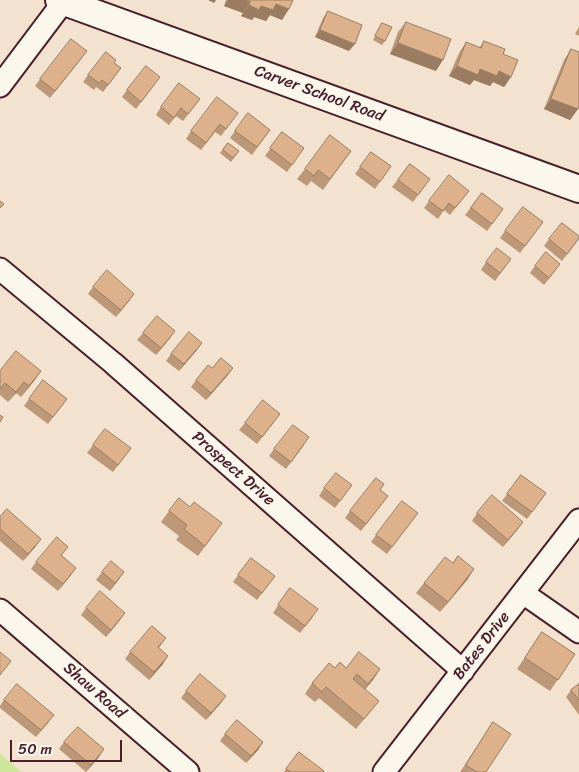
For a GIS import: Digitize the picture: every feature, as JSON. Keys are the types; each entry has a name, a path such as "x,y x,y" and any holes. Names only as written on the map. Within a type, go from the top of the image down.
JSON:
{"main road":[{"name":"Carver School Road","path":"61,1 579,189"}],"street":[{"path":"0,86 61,1"},
{"name":"Prospect Drive","path":"0,269 113,363 463,671"},
{"name":"Bates Drive","path":"384,772 579,520"},
{"path":"523,593 579,632"},
{"name":"Shaw Road","path":"0,610 188,772"}],"green space":[{"path":"0,754 22,772 0,772"}],"building":[{"path":"244,0 293,0 289,9 276,4 273,10 261,6 259,10 249,5 250,2"},
{"path":"328,11 362,25 355,44 320,30"},
{"path":"406,22 451,39 443,60 398,43"},
{"path":"382,23 392,27 385,41 375,36"},
{"path":"71,39 87,51 55,91 40,79"},
{"path":"484,41 505,49 503,54 518,60 511,77 499,71 497,76 480,69 478,75 457,66 466,42 481,48"},
{"path":"571,49 579,52 578,109 551,99"},
{"path":"106,52 116,60 114,63 121,68 108,85 102,80 99,83 88,75"},
{"path":"146,66 160,77 141,102 127,90"},
{"path":"179,83 200,99 188,114 181,108 174,118 161,107"},
{"path":"217,97 238,113 226,129 220,124 206,143 191,131"},
{"path":"248,113 270,130 257,147 235,131"},
{"path":"282,132 304,148 292,165 270,148"},
{"path":"330,135 351,151 330,179 318,170 314,176 305,169"},
{"path":"228,143 239,151 233,158 223,150"},
{"path":"371,152 391,166 380,182 360,167"},
{"path":"410,164 430,179 418,195 398,180"},
{"path":"449,175 469,191 455,208 449,203 443,211 429,201"},
{"path":"482,193 503,209 492,224 471,208"},
{"path":"523,207 543,222 525,246 505,231"},
{"path":"562,223 579,236 567,254 549,239"},
{"path":"497,248 511,259 500,273 486,262"},
{"path":"546,252 560,264 549,278 535,266"},
{"path":"107,270 134,294 121,310 93,287"},
{"path":"157,316 175,331 161,348 143,333"},
{"path":"189,332 202,343 184,364 171,354"},
{"path":"16,351 41,371 29,386 24,382 16,392 5,383 0,389 0,371"},
{"path":"221,358 233,368 211,393 196,380 208,365 212,368"},
{"path":"43,380 67,399 53,417 29,399"},
{"path":"263,400 280,414 262,437 245,423"},
{"path":"293,425 309,437 291,462 274,449"},
{"path":"105,429 131,448 118,465 93,445"},
{"path":"336,473 352,485 340,501 324,488"},
{"path":"521,475 546,493 532,512 507,494"},
{"path":"376,478 384,484 380,490 388,496 366,524 350,511"},
{"path":"492,495 523,522 508,540 477,513"},
{"path":"179,498 190,507 194,502 222,523 205,546 184,529 187,525 169,511"},
{"path":"402,501 418,513 392,547 376,535"},
{"path":"7,509 41,539 28,554 0,529 0,517"},
{"path":"57,537 68,547 61,555 76,568 63,584 36,562"},
{"path":"458,556 474,569 448,602 424,583 445,557 453,563"},
{"path":"251,558 275,576 262,593 238,575"},
{"path":"111,561 124,572 115,583 102,572"},
{"path":"290,588 318,609 305,626 278,605"},
{"path":"100,591 125,613 111,630 86,608"},
{"path":"152,626 166,638 158,647 168,656 154,672 130,652"},
{"path":"542,632 575,654 558,680 525,658"},
{"path":"0,652 11,661 0,675"},
{"path":"359,652 380,669 368,684 357,674 353,679 379,701 364,719 326,687 322,692 312,683 329,663 335,668 340,662 346,668"},
{"path":"200,674 226,696 211,713 186,691"},
{"path":"17,684 54,715 41,730 4,700"},
{"path":"579,684 579,700 571,690"},
{"path":"237,720 263,742 251,756 225,734"},
{"path":"493,722 511,734 486,772 477,772 466,765"},
{"path":"78,727 104,749 91,765 64,742"},
{"path":"299,752 324,771 291,772 286,769"}]}
